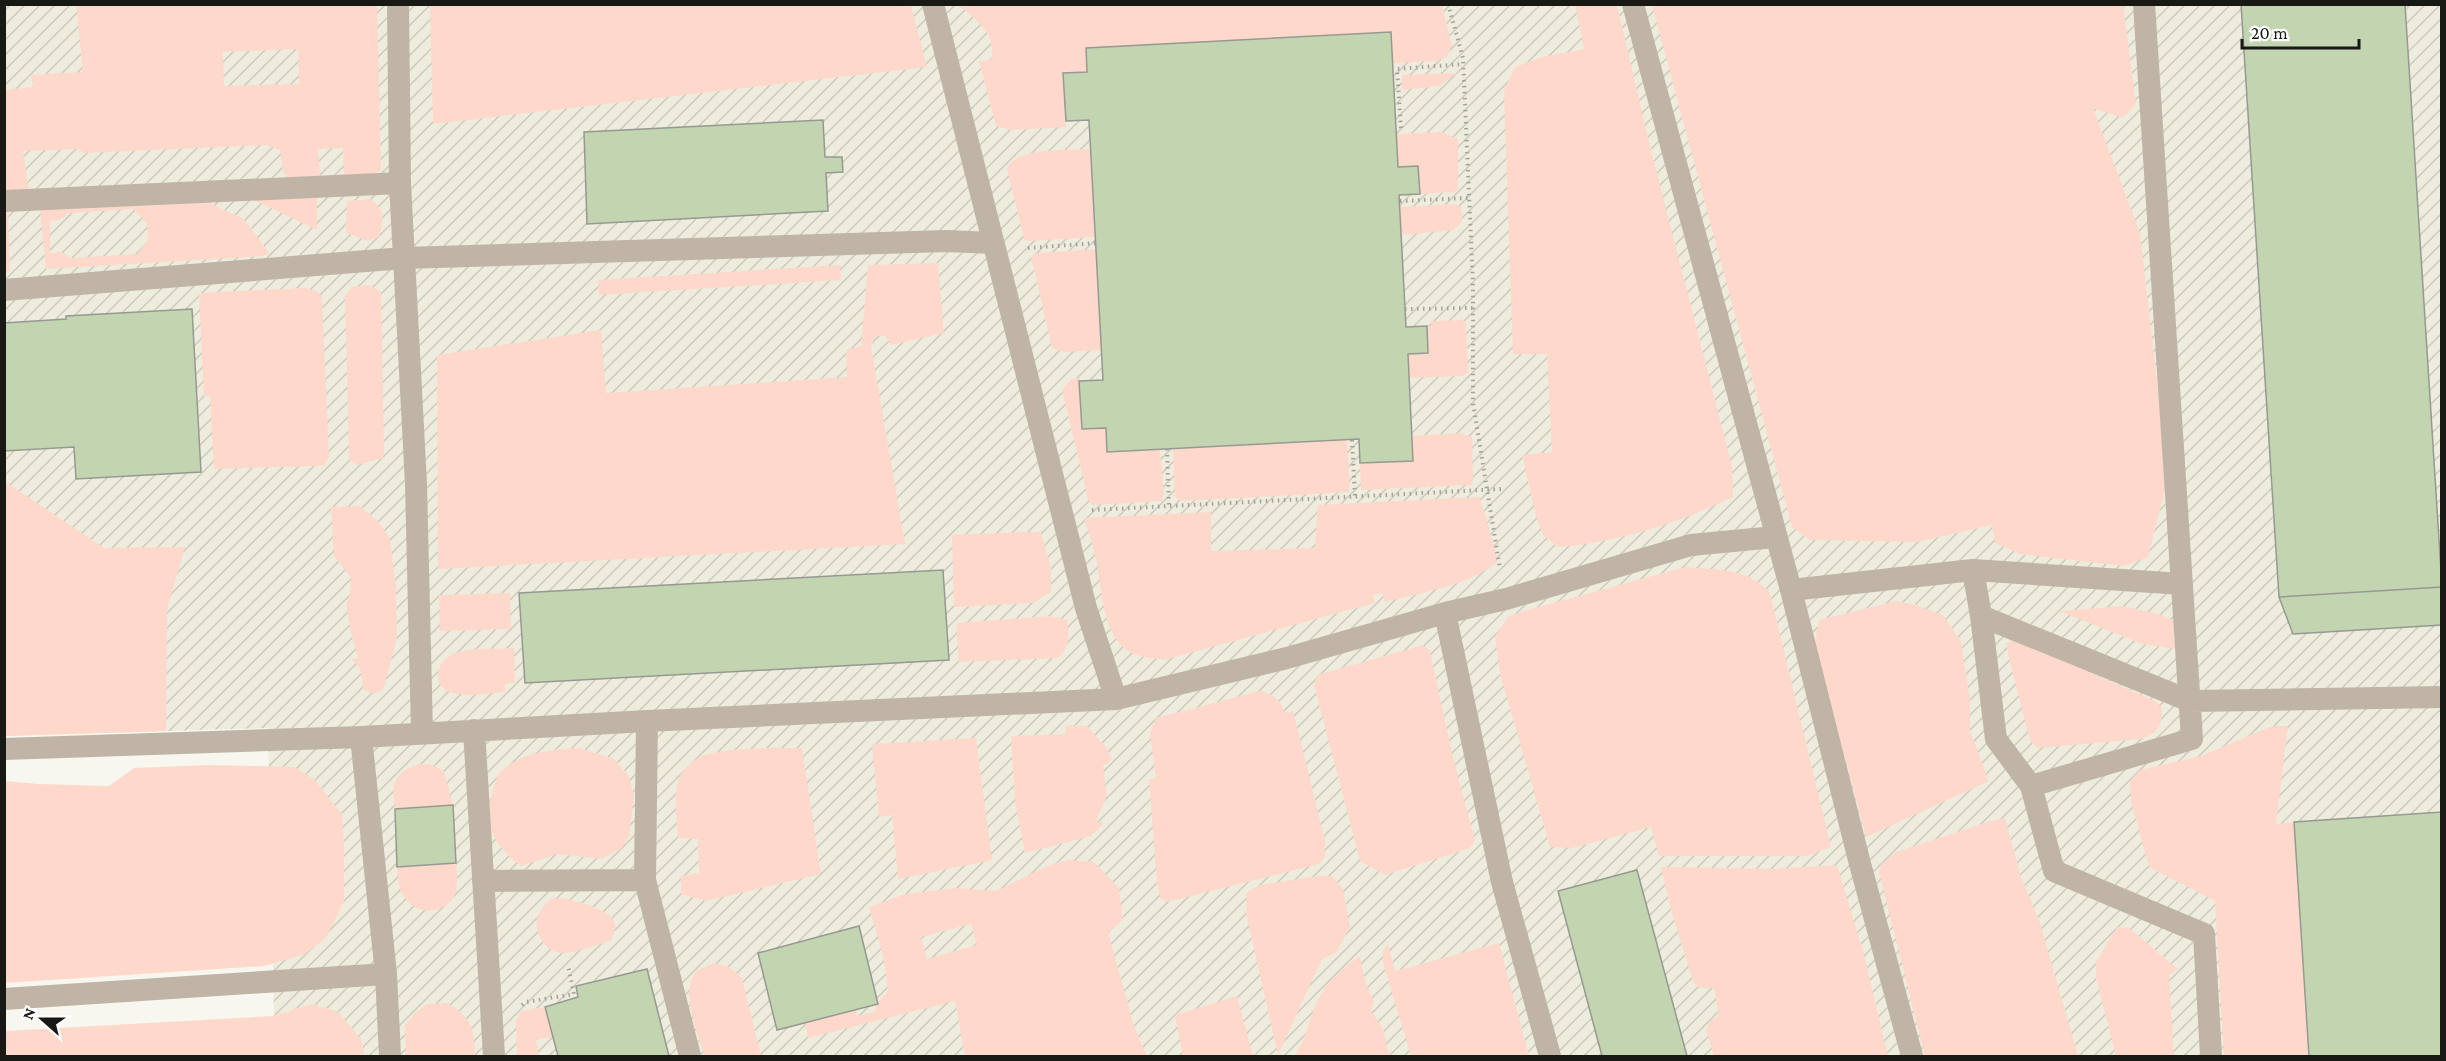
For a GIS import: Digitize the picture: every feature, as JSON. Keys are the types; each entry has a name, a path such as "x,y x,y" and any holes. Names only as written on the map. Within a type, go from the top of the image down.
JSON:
{"lane":[{"path":"398,4 400,183 417,484 422,732"},
{"path":"933,4 1086,608 1116,699"},
{"path":"1633,4 1791,590 1858,860 1912,1056"},
{"path":"2031,786 2192,739 2144,4"},
{"path":"4,201 400,183"},
{"path":"4,290 404,258 946,241 993,243"},
{"path":"4,749 361,737 422,732 1116,699 1287,658 1445,613 1506,599 1691,545 1775,537"},
{"path":"1791,590 1973,570 2182,585"},
{"path":"1973,570 1996,739 2031,786 2054,871 2204,934 2211,1056"},
{"path":"1445,613 1502,882 1550,1056"},
{"path":"1981,616 2190,701 2442,697"},
{"path":"647,721 645,880 690,1056"},
{"path":"474,730 494,1056"},
{"path":"361,737 386,974 390,1056"},
{"path":"483,881 645,880"},
{"path":"4,999 386,974"}],"path":[{"path":"1448,4 1463,64 1473,308 1473,403 1506,599"},
{"path":"1401,128 1397,69 1463,64"},
{"path":"1400,201 1468,198"},
{"path":"1018,249 1096,243"},
{"path":"1405,309 1473,308"},
{"path":"1352,440 1355,497"},
{"path":"1167,449 1169,507"},
{"path":"1061,512 1502,489"},
{"path":"518,1008 526,1002 574,994 568,966"}],"shaded area":[{"path":"4,5 2441,5 2441,1056 364,1056 362,1040 311,1004 274,1016 268,728 5,736"},
{"path":"76,5 377,5 381,171 365,176 344,176 343,148 318,149 320,176 289,178 283,171 280,150 266,145 83,153 79,149 23,151 29,192 5,193 4,90 33,87 31,75 83,72","holes":["298,49 299,84 224,86 223,52"]},
{"path":"430,5 911,5 927,67 433,124"},
{"path":"958,5 1442,5 1452,46 1447,57 1437,61 1392,63 1390,32 1086,48 1087,72 1063,73 1066,127 1010,130 996,126 979,61 991,60 992,51 988,35 978,22"},
{"path":"1575,5 1617,5 1649,142 1732,467 1733,497 1693,515 1647,530 1601,541 1558,547 1543,535 1536,516 1522,455 1552,452 1547,354 1513,354 1504,91 1515,67 1542,57 1584,49"},
{"path":"1652,5 2123,5 2136,104 2123,118 2093,108 2140,233 2168,477 2148,557 2124,566 2020,554 1995,543 1992,525 1917,542 1810,540 1792,527"},
{"path":"1458,73 1439,86 1402,90 1402,75"},
{"path":"1441,132 1458,139 1458,189 1454,192 1420,194 1418,166 1398,167 1396,134"},
{"path":"1091,149 1095,237 1028,241 1024,239 1007,168 1013,161 1033,153"},
{"path":"258,197 317,197 317,230 256,201"},
{"path":"370,199 379,207 383,220 379,237 368,241 346,233 347,201"},
{"path":"205,201 244,219 269,253 263,256 46,269 40,208","holes":["134,209 147,223 148,240 137,254 71,258 61,252 50,253 50,221 60,220 69,213"]},
{"path":"1454,204 1461,207 1462,222 1453,230 1401,235 1400,207"},
{"path":"8,211 10,271 5,272 5,212"},
{"path":"1096,249 1102,350 1063,352 1052,348 1031,256 1037,253"},
{"path":"938,263 944,333 891,345 885,336 876,336 871,346 905,544 438,569 437,355 601,330 606,393 847,377 846,350 861,346 868,265"},
{"path":"840,265 841,280 599,295 598,280"},
{"path":"369,285 381,292 384,451 383,458 357,465 350,461 349,456 345,295 352,287"},
{"path":"305,288 316,291 322,296 329,457 324,465 318,466 214,469 210,396 204,396 199,293"},
{"path":"1462,320 1466,322 1468,373 1462,376 1409,378 1408,354 1428,353 1427,326 1431,326 1431,321"},
{"path":"1080,378 1082,429 1106,428 1107,452 1160,450 1164,493 1162,501 1092,505 1088,499 1062,390 1071,379"},
{"path":"1460,433 1472,437 1473,480 1471,485 1361,490 1360,463 1413,461 1412,436"},
{"path":"1347,440 1350,492 1180,501 1175,497 1173,449"},
{"path":"4,481 104,548 185,547 167,609 166,731 5,736"},
{"path":"1480,497 1498,561 1474,577 1385,602 1382,593 1373,595 1375,603 1164,660 1143,657 1128,651 1111,631 1104,609 1097,564 1084,518 1211,512 1211,551 1315,548 1318,505"},
{"path":"360,506 378,521 390,539 396,587 397,637 384,688 374,694 364,690 360,669 351,659 358,658 346,604 350,594 351,578 334,556 331,507"},
{"path":"1041,532 1051,568 1051,592 1033,603 954,607 952,535"},
{"path":"1685,567 1742,574 1752,578 1770,593 1831,847 1807,856 1659,856 1651,827 1572,848 1550,847 1500,674 1495,636 1508,617 1524,611"},
{"path":"510,593 511,629 440,631 439,595"},
{"path":"1897,601 1943,615 1961,641 1970,700 1970,731 1989,781 1866,837 1826,686 1817,661 1817,630 1819,620"},
{"path":"2122,606 2162,615 2173,620 2175,649 2142,644 2059,611"},
{"path":"1050,616 1067,620 1067,645 1058,658 959,662 956,623"},
{"path":"2016,640 2155,701 2162,708 2158,728 2141,739 2037,748 2030,740 2008,654 2006,643"},
{"path":"1423,645 1430,651 1451,749 1475,841 1470,848 1385,875 1360,861 1314,685 1317,675"},
{"path":"514,648 515,683 505,684 505,692 464,695 446,690 440,684 438,675 440,667 447,658 455,653"},
{"path":"1260,691 1276,698 1285,713 1293,711 1325,841 1325,857 1319,864 1167,902 1160,898 1157,882 1149,779 1156,779 1150,733 1156,718"},
{"path":"1066,725 1087,726 1106,747 1112,760 1103,766 1107,796 1096,821 1104,823 1091,836 1025,853 1015,802 1011,736 1066,734"},
{"path":"2272,726 2288,726 2276,824 2294,822 2309,1056 2224,1056 2215,901 2149,867 2131,801 2130,781 2140,770 2201,756"},
{"path":"976,738 992,860 898,879 892,815 879,817 872,744"},
{"path":"580,748 614,759 628,775 634,795 629,836 621,849 601,859 558,854 521,866 503,850 489,822 490,799 499,774 509,765 528,756"},
{"path":"760,748 802,748 821,874 706,901 681,894 681,876 699,873 698,839 678,838 676,796 678,780 685,769 705,755"},
{"path":"419,764 429,764 444,771 453,805 395,809 393,793 396,780 404,771"},
{"path":"208,765 294,767 314,779 342,814 344,901 326,938 305,954 264,966 5,983 5,781 109,786 134,768"},
{"path":"2005,818 2021,877 2040,923 2078,1056 1925,1056 1879,872 1881,864 1896,852"},
{"path":"1068,860 1094,862 1119,888 1123,920 1108,932 1134,1026 1147,1056 965,1056 955,1001 808,1038 805,1022 856,1008 857,1016 875,1012 876,1004 888,991 883,955 869,907 905,894 957,888 996,891 1049,865","holes":["971,924 977,945 927,959 921,937"]},
{"path":"456,863 456,892 446,906 439,909 422,910 408,902 403,895 399,885 397,867"},
{"path":"1837,865 1863,951 1888,1056 1714,1056 1706,1030 1710,1021 1719,1016 1714,988 1701,988 1694,984 1671,910 1661,867 1773,869"},
{"path":"1332,876 1343,889 1350,927 1336,953 1322,959 1278,1055 1246,913 1247,892 1260,885"},
{"path":"561,898 593,907 608,915 615,927 611,940 567,953 550,949 539,935 537,918 550,899"},
{"path":"2117,927 2129,928 2178,969 2169,975 2174,1056 2116,1056 2096,978 2096,962"},
{"path":"1499,943 1529,1056 1411,1056 1383,963 1383,951 1388,944 1395,971"},
{"path":"1360,956 1365,981 1374,1002 1371,1011 1384,1030 1387,1049 1392,1056 1295,1056 1322,993 1336,975"},
{"path":"714,963 729,967 742,978 761,1056 705,1056 692,1013 689,989 697,971"},
{"path":"1237,996 1252,1053 1259,1056 1183,1056 1175,1015"},
{"path":"447,1003 467,1019 474,1038 475,1056 406,1056 405,1025 427,1004"},
{"path":"311,1004 337,1011 362,1040 364,1056 5,1056 5,1031 273,1016"},
{"path":"545,1007 553,1037 536,1039 539,1056 517,1056 516,1020 521,1011"}],"building":[{"path":"2241,4 2405,4 2442,587 2279,597"},
{"path":"1391,32 1398,167 1418,166 1420,194 1399,195 1406,327 1427,326 1428,353 1408,354 1413,461 1360,463 1359,439 1107,452 1106,428 1082,429 1079,381 1103,380 1089,120 1066,121 1063,73 1087,72 1086,48"},
{"path":"823,120 825,157 842,157 843,172 826,173 828,211 587,224 584,132"},
{"path":"192,309 201,472 76,479 74,447 4,451 4,323 66,319 66,316"},
{"path":"943,570 949,660 525,683 519,593"},
{"path":"2442,587 2442,625 2293,634 2279,597"},
{"path":"453,805 456,863 397,867 395,809"},
{"path":"2442,812 2442,1056 2309,1056 2294,822"},
{"path":"1637,870 1687,1056 1602,1056 1558,891"},
{"path":"859,926 878,1004 777,1030 758,953"},
{"path":"647,969 669,1056 558,1056 545,1007 578,997 576,986"}]}
